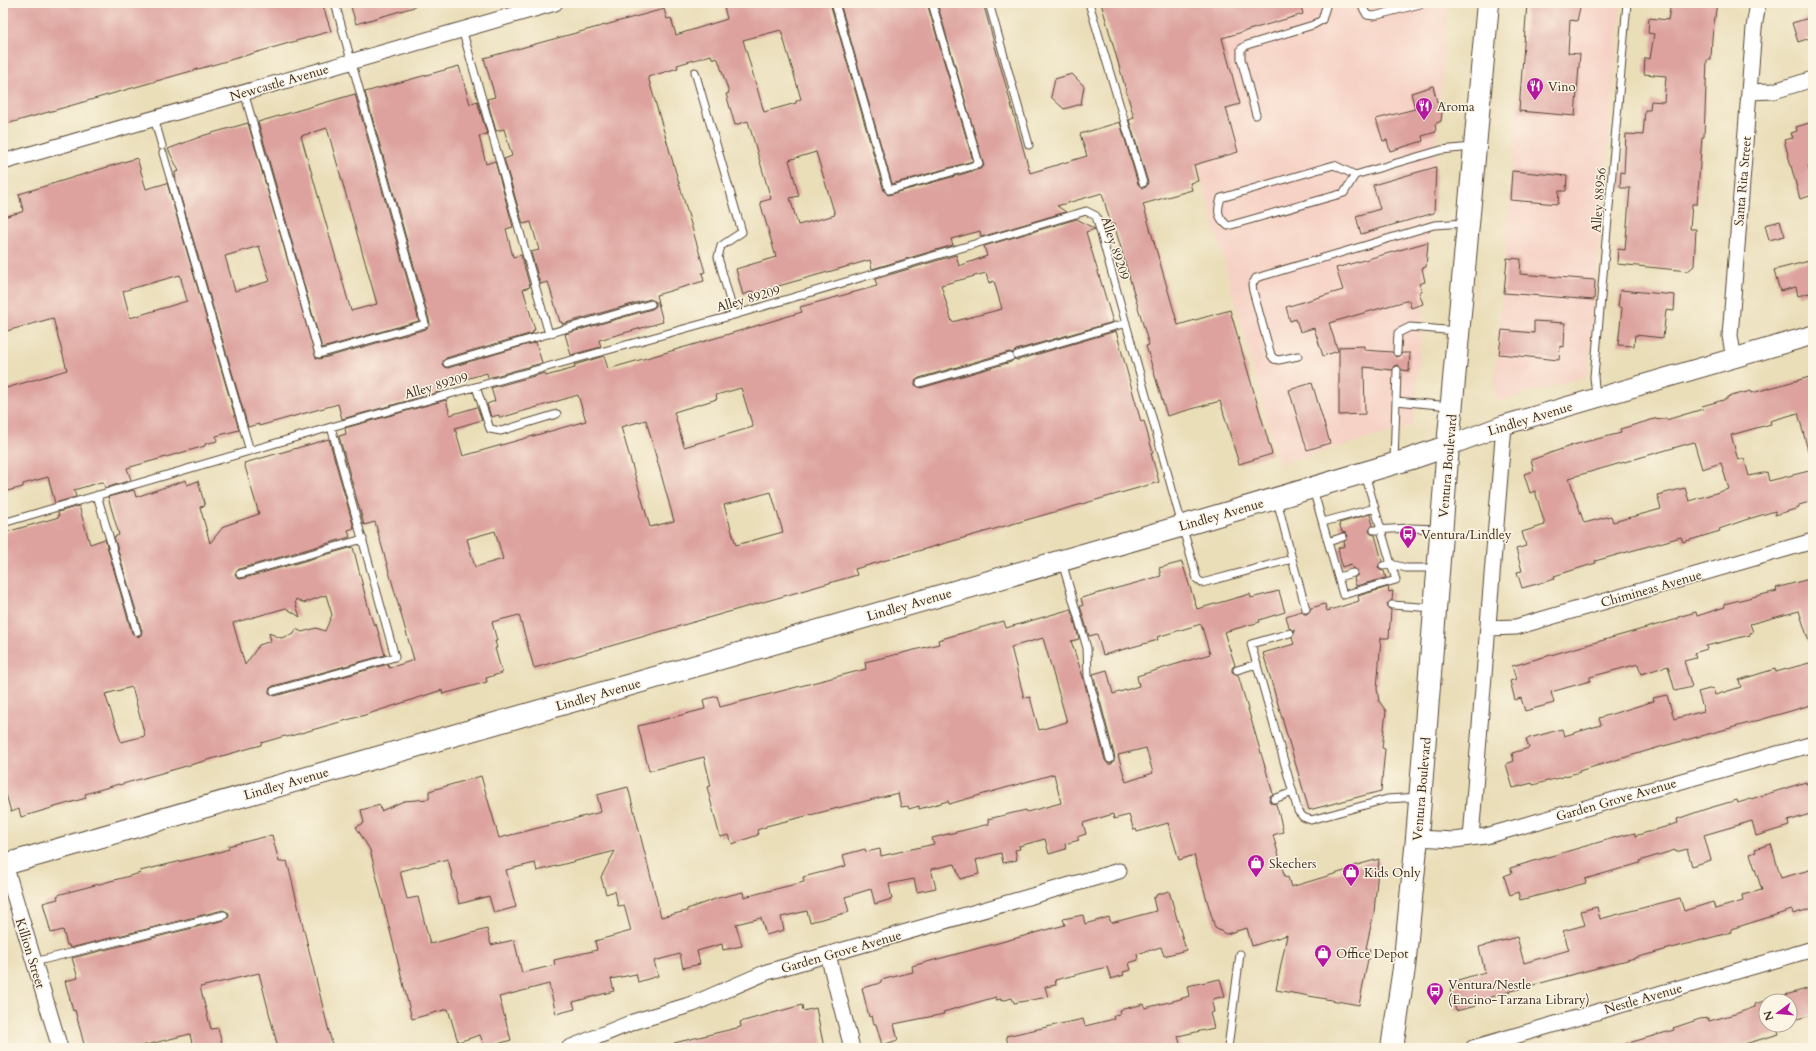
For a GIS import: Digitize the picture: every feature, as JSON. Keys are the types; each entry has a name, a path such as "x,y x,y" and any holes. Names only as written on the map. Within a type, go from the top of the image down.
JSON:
{"main road":[{"name":"Ventura Boulevard","path":"1392,1048 1404,968 1421,797 1448,446 1488,3"},
{"name":"Lindley Avenue","path":"4,863 1182,526 1394,464 1448,446"}],"street":[{"name":"Newcastle Avenue","path":"3,162 555,3"},
{"name":"Santa Rita Street","path":"1734,359 1730,336 1754,28 1758,3"},
{"path":"1749,92 1774,91 1813,79"},
{"name":"Lindley Avenue","path":"1448,446 1504,425 1813,335"},
{"path":"1471,838 1489,628 1504,425"},
{"name":"Chimineas Avenue","path":"1489,628 1516,626 1813,541"},
{"name":"Garden Grove Avenue","path":"1417,838 1454,840 1486,836 1813,744"},
{"name":"Killion Street","path":"4,863 60,1048"},
{"name":"Garden Grove Avenue","path":"569,1048 633,1022 693,1004 767,972 1119,871"},
{"name":"Nestle Avenue","path":"1473,1048 1813,949"},
{"path":"828,955 852,1048"}],"lane":[{"path":"244,92 319,354 425,324 335,3"},
{"path":"835,3 889,190 979,164 932,3"},
{"path":"989,3 1029,145"},
{"path":"1089,3 1143,183"},
{"path":"1256,115 1241,60 1242,49 1247,45 1313,25 1322,20 1327,3"},
{"path":"1360,3 1367,15 1374,16 1424,3"},
{"name":"Alley 88956","path":"1597,398 1594,376 1627,3"},
{"path":"462,30 549,334"},
{"path":"695,72 742,232 722,246 718,257 734,315"},
{"path":"154,118 250,451"},
{"path":"1355,175 1344,193 1228,226 1220,220 1218,209 1221,198 1334,165 1355,175 1441,150 1474,147"},
{"name":"Alley 89209","path":"3,523 331,427 734,315 1086,211 1096,216 1197,579 1202,583 1292,559"},
{"path":"1298,356 1279,360 1274,359 1271,355 1253,291 1252,285 1256,278 1434,225 1468,223"},
{"path":"447,363 651,304"},
{"path":"920,383 1126,323"},
{"path":"1397,352 1398,333 1410,327 1459,331"},
{"path":"1394,464 1397,370"},
{"path":"476,387 490,429 495,431 501,431 557,414"},
{"path":"1396,402 1452,407"},
{"path":"274,691 395,657 331,427"},
{"path":"1312,487 1343,595 1396,580 1378,529 1364,472"},
{"path":"97,495 137,632"},
{"path":"1276,498 1306,609"},
{"path":"1323,522 1374,508"},
{"path":"1378,529 1442,529"},
{"path":"1328,542 1343,537"},
{"path":"240,574 362,539"},
{"path":"1061,560 1087,648 1088,676 1110,759"},
{"path":"1383,566 1391,564 1406,568 1439,568"},
{"path":"1338,577 1353,573"},
{"path":"1392,605 1436,608"},
{"path":"1290,633 1250,644 1298,811 1303,817 1310,820 1388,799 1421,797"},
{"path":"1237,670 1256,664"},
{"path":"1274,799 1293,792"},
{"path":"34,962 224,915"},
{"path":"1228,1048 1240,954"}],"shaded area":[{"path":"1154,3 1448,3 1413,426 1279,464"},
{"path":"1525,3 1621,3 1587,376 1502,401 1497,399 1494,394"}],"building":[{"path":"3,3 322,3 331,31 3,125"},
{"path":"350,3 414,3 414,7 356,24"},
{"path":"723,3 830,3 884,191 888,195 980,169 984,166 937,3 983,3 1030,173 1087,156 1080,134 1120,122 1138,184 1142,188 1146,187 1148,182 1129,120 1134,118 1101,3 1300,3 1303,14 1222,38 1240,104 1226,108 1238,152 1194,165 1198,181 1190,183 1192,190 1143,204 1178,325 1230,310 1272,454 1239,464 1220,401 1167,416 1146,346 1149,345 1114,224 1111,225 1102,193 1057,206 1066,212 981,237 980,231 951,239 953,245 872,269 870,260 743,295 736,269 776,257 760,202 771,199 748,121 735,125 726,94 729,93 718,59 712,58 711,55 677,65 678,68 648,77 705,272 702,273 704,281 656,295 663,322 599,340 601,347 571,355 565,334 652,309 656,306 656,302 650,299 562,324 562,322 560,322 548,282 540,284 531,252 539,250 531,222 523,224 504,159 512,156 504,129 496,131 487,99 495,97 484,58 664,9 667,19 671,18 676,35 727,19","holes":["781,30 801,99 796,101 796,103 764,112 743,40","816,152 835,215 798,225 790,198 799,196 789,160"]},
{"path":"840,3 927,3 973,161 892,184"},
{"path":"1527,3 1581,3 1577,21 1570,20 1568,53 1580,54 1575,116 1519,111"},
{"path":"1671,3 1717,3 1712,37 1711,60 1707,60 1704,137 1702,137 1697,204 1692,204 1690,229 1696,229 1694,266 1688,271 1617,264 1618,249 1625,250 1630,188 1621,188 1620,186 1621,172 1624,173 1626,134 1643,135 1645,110 1650,110 1651,101 1664,102 1666,76 1644,74 1645,58 1650,59 1654,34 1648,33 1649,18 1668,20"},
{"path":"1809,18 1810,23 1813,22 1813,37 1798,42 1792,23"},
{"path":"459,66 470,104 477,101 487,134 479,136 486,164 495,161 513,227 506,229 513,257 521,255 530,287 523,289 535,330 533,330 533,333 446,358 442,364 444,367 448,368 536,342 542,363 488,378 487,373 441,386 443,391 342,419 338,404 259,426 259,424 248,427 176,181 175,172 179,171 168,149 205,135 248,123 316,358 320,359 426,329 430,323 365,92","holes":["259,246 270,281 235,291 225,256"]},
{"path":"1072,74 1084,86 1081,104 1064,109 1051,97 1055,79"},
{"path":"1433,86 1437,102 1443,103 1441,121 1435,124 1436,132 1422,136 1423,141 1390,151 1387,140 1383,141 1376,119 1415,109 1411,93"},
{"path":"355,94 419,321 322,348 258,122","holes":["327,128 377,304 351,311 301,136"]},
{"path":"1809,123 1813,139 1813,165 1808,166 1813,183 1813,195 1800,199 1784,140 1793,138 1791,133 1797,131 1796,127"},
{"path":"137,158 146,189 167,183 239,430 216,436 217,441 205,444 205,446 127,468 131,480 105,488 103,482 101,482 74,490 76,497 55,503 48,477 23,484 23,487 3,492 3,389 67,370 53,318 3,332 3,217 22,212 23,210 19,194","holes":["180,275 187,301 130,318 123,291"]},
{"path":"1436,167 1434,213 1361,234 1356,216 1380,209 1373,185"},
{"path":"1512,171 1567,176 1566,191 1559,191 1558,204 1510,200"},
{"path":"1077,219 1095,229 1086,232 1113,322 1016,350 1013,353 1009,352 919,378 915,381 915,385 921,388 1011,362 1014,359 1018,360 1116,331 1141,422 1144,421 1159,482 855,569 857,575 534,668 519,615 492,622 497,641 495,641 497,648 495,648 502,673 486,678 487,682 443,694 442,690 365,715 287,737 285,736 261,743 261,745 85,794 86,798 21,817 19,809 11,812 3,783 3,533 59,517 58,512 79,506 90,544 105,539 132,633 138,637 141,635 142,631 114,537 119,535 108,497 134,490 136,497 186,480 187,485 198,481 205,506 200,507 210,543 224,526 259,514 244,463 329,439 354,528 348,530 350,537 239,569 235,575 237,578 241,579 353,547 370,614 374,625 376,624 385,655 273,686 269,689 269,693 275,696 388,664 389,668 414,660 375,522 364,525 339,436 346,434 345,428 446,400 450,415 477,407 482,420 455,428 463,456 586,421 578,395 500,418 499,415 491,417 487,404 495,401 491,388 545,373 546,376 575,368 574,365 604,356 608,369 699,343 802,312 800,307 877,286 875,279 956,255 959,266 987,256 984,246","holes":["986,273 989,283 994,281 1002,309 952,322 941,285","741,388 753,427 684,447 674,412 717,399 716,395","646,420 674,521 650,527 621,427","771,492 783,532 736,545 724,505","495,531 503,559 475,567 467,539","326,595 332,615 325,631 316,628 302,632 296,629 294,634 281,638 269,633 271,641 259,645 245,665 233,623 286,608 300,617 295,602 296,599 304,603","132,687 145,736 121,742 105,694"]},
{"path":"1780,221 1785,236 1769,240 1765,225"},
{"path":"1428,242 1426,267 1422,268 1425,282 1419,284 1422,291 1419,292 1423,304 1411,308 1409,300 1329,323 1338,351 1323,356 1314,328 1300,332 1296,319 1290,321 1286,307 1343,290 1336,268"},
{"path":"1507,258 1521,259 1520,274 1595,280 1594,300 1504,293"},
{"path":"1813,260 1813,292 1798,296 1796,287 1780,291 1774,270"},
{"path":"1620,290 1675,295 1674,311 1666,310 1663,338 1635,335 1634,346 1618,345 1622,308 1618,307"},
{"path":"1534,321 1565,323 1564,347 1560,346 1559,360 1499,354 1502,330 1534,333"},
{"path":"1364,346 1364,350 1392,352 1396,357 1400,356 1402,353 1410,353 1409,371 1402,370 1398,365 1394,366 1392,370 1364,367 1365,414 1339,415 1339,347"},
{"path":"1813,376 1813,454 1809,454 1798,413 1770,421 1771,424 1731,435 1738,460 1744,458 1749,476 1767,472 1769,481 1813,470 1813,501 1799,505 1799,508 1775,515 1775,511 1719,529 1720,531 1683,542 1681,537 1595,561 1596,563 1554,576 1555,579 1522,588 1517,572 1522,571 1516,549 1526,546 1522,532 1545,525 1535,491 1530,493 1524,474 1534,471 1531,460 1573,445 1621,433 1620,429 1658,418 1658,420 1666,418 1666,420 1703,409 1702,406 1727,399 1727,397 1751,391 1752,393","holes":["1694,442 1702,469 1721,463 1729,489 1689,501 1685,488 1657,495 1661,509 1613,522 1611,516 1584,523 1569,478"]},
{"path":"1312,383 1330,443 1307,450 1289,390"},
{"path":"1370,514 1373,525 1369,531 1371,534 1375,535 1382,561 1378,567 1380,570 1384,571 1386,578 1356,586 1354,578 1358,575 1357,570 1352,568 1351,564 1342,567 1338,548 1345,546 1344,542 1348,536 1346,533 1342,532 1339,523"},
{"path":"1182,562 1197,609 1250,594 1251,598 1279,591 1285,612 1259,620 1260,622 1224,632 1235,665 1232,668 1232,672 1238,675 1273,794 1270,796 1269,800 1271,803 1276,804 1280,818 1283,832 1273,835 1285,878 1288,877 1291,887 1379,859 1374,912 1366,948 1370,949 1359,1005 1276,990 1287,935 1252,946 1247,928 1226,934 1215,928 1194,855 1179,860 1168,823 1137,832 1136,829 1134,830 1129,815 1114,819 1113,814 1083,823 1086,834 1077,837 1079,840 1065,844 1066,849 1049,854 1045,839 1019,846 1020,849 1015,850 1017,860 1003,863 1001,853 976,860 979,874 960,879 955,864 931,869 936,888 917,892 914,879 889,884 892,899 875,904 871,889 845,897 849,912 810,922 807,911 781,917 784,930 766,935 761,918 736,924 742,946 723,950 722,944 697,951 700,964 683,968 680,954 654,961 658,976 638,982 636,974 611,979 614,991 573,1002 575,1009 556,1014 549,984 499,997 511,1040 485,1048 480,1035 458,1042 448,1009 412,1019 370,850 356,827 364,823 361,810 380,805 381,811 404,801 429,799 429,791 481,776 499,838 601,812 597,795 628,787 661,917 687,911 687,909 718,898 743,892 744,897 804,882 803,877 846,866 843,855 865,849 866,852 880,849 881,856 934,844 932,838 989,824 988,819 1026,810 1027,812 1061,803 1054,774 949,804 948,801 919,809 919,806 909,809 908,806 901,807 898,793 766,826 757,830 758,835 732,844 729,835 720,837 707,787 711,786 704,757 649,771 638,726 705,709 703,700 717,696 720,707 866,669 865,662 939,644 938,640 1004,621 1006,628 1071,609 1079,639 1071,641 1083,677 1105,760 1108,764 1112,764 1115,758 1093,674 1107,670 1113,694 1139,686 1137,676 1210,654 1201,624 1157,637 1158,640 1103,655 1097,634 1089,636 1080,606 1083,606 1081,598 1161,576 1159,568","holes":["1043,638 1067,722 1039,730 1030,697 1024,698 1011,647","1146,748 1153,773 1126,782 1118,755","615,851 601,877 606,894 615,891 618,906 624,905 631,931 595,941 597,950 554,960 555,965 522,973 514,940 491,945 487,929 430,944 418,897 407,899 400,871 448,859 459,904 489,896 494,913 516,907 506,870 535,863 537,871"]},
{"path":"1813,578 1813,642 1809,642 1799,611 1750,624 1753,632 1750,633 1750,635 1706,646 1707,649 1694,653 1696,658 1684,661 1692,687 1675,691 1668,666 1641,674 1638,664 1590,677 1590,681 1551,692 1554,703 1525,711 1521,698 1515,700 1510,681 1516,679 1512,666 1678,619 1678,617 1696,612 1697,616 1725,607 1724,604 1777,591 1776,588"},
{"path":"1388,587 1389,592 1393,591 1392,600 1387,604 1388,608 1391,610 1389,638 1381,638 1377,689 1379,701 1386,711 1382,748 1385,749 1381,791 1309,810 1263,653 1294,644 1292,638 1295,631 1289,628 1286,616 1301,611 1304,614 1308,614 1311,608 1325,604 1327,611 1359,601 1358,596"},
{"path":"1813,662 1813,701 1810,702 1811,705 1660,747 1579,771 1580,772 1533,785 1532,783 1513,788 1506,764 1514,761 1512,753 1529,748 1526,739 1562,729 1564,736 1601,725 1599,718 1654,701 1653,698 1667,695 1674,719 1704,711 1698,692 1713,688 1715,695 1741,687 1739,680 1775,669 1776,672"},
{"path":"1806,782 1806,784 1813,782 1813,813 1788,821 1789,826 1756,836 1752,821 1704,835 1711,860 1692,866 1687,849 1676,852 1675,850 1639,861 1640,863 1585,879 1586,883 1520,900 1518,892 1510,895 1504,876 1512,873 1510,868 1617,837 1635,833 1635,836 1678,823 1677,819 1706,809 1737,800 1738,803"},
{"path":"272,835 279,862 287,861 333,1048 278,1048 259,973 200,987 211,1029 218,1028 223,1048 193,1048 190,1034 134,1048 85,1048 75,1010 73,1011 65,981 78,978 72,958 225,920 229,917 229,913 223,910 70,948 69,945 67,945 63,930 51,933 43,903 58,899 57,896 61,894 141,873 140,871 219,852 229,849 228,846"},
{"path":"1771,844 1781,878 1813,869 1813,908 1793,914 1792,910 1731,929 1732,932 1511,991 1475,1002 1476,1006 1456,1011 1450,989 1460,986 1458,980 1485,972 1479,947 1517,937 1524,963 1569,950 1563,931 1585,925 1581,911 1597,907 1600,919 1680,898 1684,911 1713,902 1715,909 1743,901 1742,895 1762,890 1750,854 1756,852 1755,849"},
{"path":"1169,891 1186,950 1164,956 1161,947 1137,954 1138,960 1129,963 1131,970 1123,972 1124,975 1111,979 1107,967 1055,980 1056,985 1045,987 1048,997 1014,1003 1012,998 1001,1001 1001,999 996,1000 996,997 943,1012 944,1014 894,1024 898,1040 882,1045 876,1024 874,1024 872,1016 869,1017 862,988 877,984 881,982 881,980 913,972 912,966 1065,925 1063,919 1083,915 1085,924 1109,917 1111,923 1156,911 1153,898 1156,897 1156,895"},
{"path":"1220,979 1225,996 1213,999 1212,1002 1214,1012 1210,1013 1214,1028 1178,1036 1181,1048 1009,1048 1006,1036 1083,1019 1085,1026 1114,1019 1113,1016 1120,1015 1119,1010 1144,1004 1145,1008 1177,1000 1189,996 1187,986"},
{"path":"1813,987 1813,1015 1798,1019 1798,993 1793,993"},
{"path":"1758,1003 1758,1033 1779,1034 1731,1048 1625,1048 1625,1044 1674,1030 1673,1028 1700,1019 1708,1018 1709,1021 1735,1014 1755,1007 1755,1004"},
{"path":"802,1005 803,1011 816,1008 824,1048 675,1048 674,1043 741,1027 740,1022"}],"place":[{"name":"Vino","path":"1535,101"},
{"name":"Aroma","path":"1424,121"},
{"name":"Ventura/Lindley","path":"1408,549"},
{"name":"Skechers","path":"1256,878"},
{"name":"Kids Only","path":"1351,887"},
{"name":"Office Depot","path":"1323,968"},
{"name":"Ventura/Nestle (Encino-Tarzana Library)","path":"1435,1006"}]}
